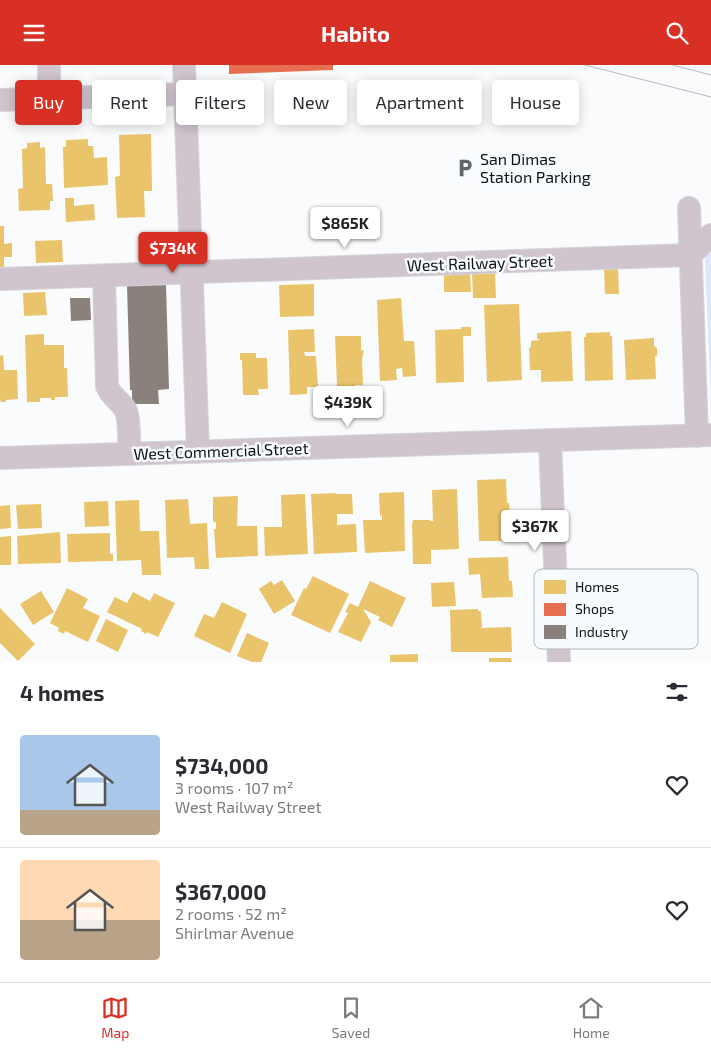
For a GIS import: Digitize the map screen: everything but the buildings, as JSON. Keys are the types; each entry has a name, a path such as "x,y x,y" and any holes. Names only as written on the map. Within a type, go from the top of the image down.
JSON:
{"street":[{"path":"49,65 49,80"},
{"path":"184,65 185,80"},
{"path":"82,98 176,94"},
{"path":"0,100 15,100"},
{"path":"186,125 198,452"},
{"path":"689,208 704,436"},
{"path":"691,255 711,235"},
{"name":"West Railway Street","path":"0,279 691,255"},
{"path":"104,276 107,386 110,393 124,407 127,414 130,454"},
{"name":"West Commercial Street","path":"0,458 704,436"},
{"path":"550,441 555,569"},
{"path":"558,649 558,662"}],"shaded area":[{"path":"707,254 711,254 711,403 705,261"}],"tram line":[{"path":"585,65 711,97"},
{"path":"673,65 711,75"}],"place":[{"name":"San Dimas Station Parking","path":"465,168"}]}
